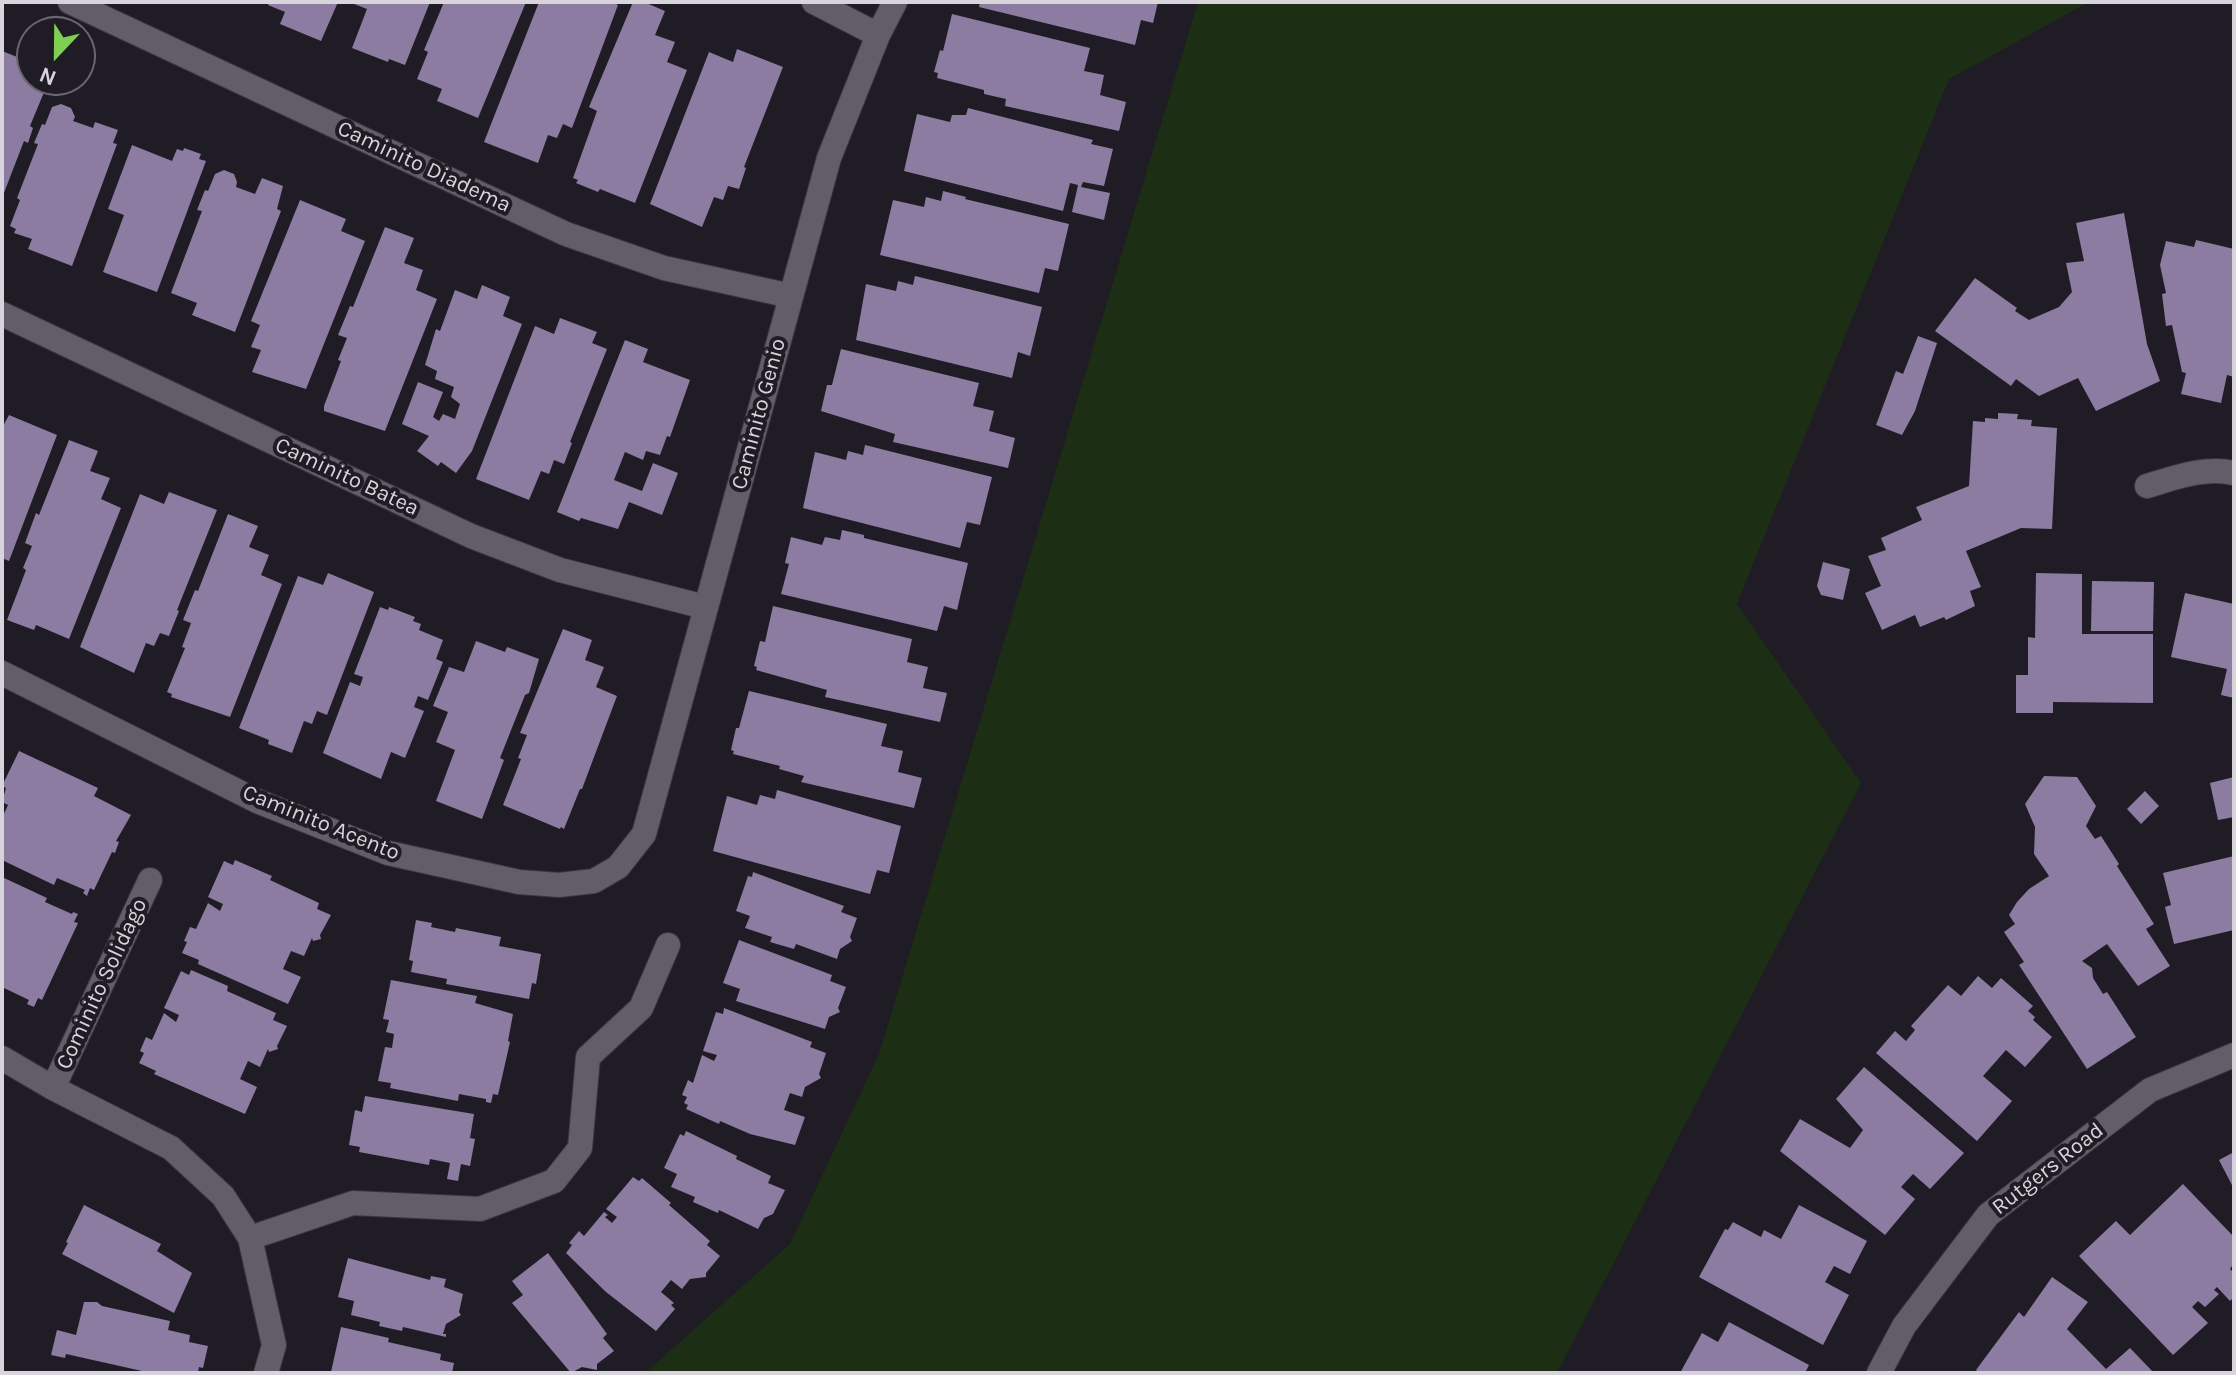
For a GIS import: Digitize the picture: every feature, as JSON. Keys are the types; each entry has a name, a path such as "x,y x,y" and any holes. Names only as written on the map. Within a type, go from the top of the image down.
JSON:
{"street":[{"name":"Caminito Diadema","path":"70,2 566,234 664,268 791,296"},
{"path":"814,2 878,35"},
{"name":"Caminito Genio","path":"644,834 829,158 878,35 895,2"},
{"name":"Caminito Batea","path":"2,314 471,536 560,570 705,607"},
{"path":"2147,486 2189,473 2224,470 2234,473"},
{"name":"Caminito Acento","path":"2,673 257,801 388,853 519,882 559,885 594,881 618,867 644,834"},
{"name":"Cominito Solidago","path":"53,1088 150,880"},
{"path":"250,1238 353,1203 480,1209 554,1181 580,1148 588,1057 641,1008 668,945"},
{"name":"Rutgers Road","path":"1879,1373 1904,1326 1988,1215 2150,1090 2234,1055"},
{"path":"2,1058 53,1088 171,1148 223,1196 250,1238 274,1345 266,1373"}],"green space":[{"path":"1198,2 2089,2 1949,79 1737,604 1861,783 1557,1373 645,1373 790,1244 879,1054"}],"building":[{"path":"269,2 338,2 321,41 280,24 285,12 268,5"},
{"path":"349,2 430,2 405,65 352,48 367,9"},
{"path":"444,2 526,2 478,118 437,101 442,89 417,79 428,52 424,50"},
{"path":"539,2 611,2 618,5 572,128 563,124 557,138 548,135 538,163 484,142"},
{"path":"633,2 644,2 665,11 655,35 675,42 667,62 687,70 635,203 600,189 598,192 576,183 578,180 573,178 597,111 589,107"},
{"path":"980,2 1158,2 1153,23 1141,20 1135,45 979,7"},
{"path":"952,14 1090,48 1084,71 1104,75 1100,95 1126,102 1119,131 1005,106 1006,99 937,78 938,73 934,72"},
{"path":"737,49 783,67 744,167 739,189 728,186 723,200 714,197 702,227 650,204 709,52 733,62"},
{"path":"2,51 16,56 16,96 42,96 30,126 33,128 28,143 24,141 2,198"},
{"path":"61,104 71,108 75,117 73,121 93,128 95,122 118,130 113,143 117,144 72,266 28,249 32,239 14,233 16,229 10,226 20,200 17,198 38,144 34,143 52,107"},
{"path":"968,108 1093,140 1091,144 1113,149 1104,186 1083,182 1081,187 1110,193 1104,220 1072,212 1078,185 1070,183 1063,211 904,171 917,114 950,122 952,115 966,115"},
{"path":"132,145 172,161 177,149 183,151 184,148 201,154 199,159 206,161 157,292 103,272 124,215 108,209"},
{"path":"224,170 234,174 236,187 255,194 262,178 283,186 277,209 281,211 235,332 192,315 197,303 171,293 202,211 197,210 205,190 208,191 215,174"},
{"path":"943,191 1069,224 1058,271 1045,268 1039,293 880,255 893,200 924,207 926,197 941,201"},
{"path":"300,200 346,219 341,231 365,241 306,389 252,372 261,350 251,347 260,325 251,321"},
{"path":"2124,213 2147,344 2160,381 2096,411 2078,378 2039,396 2016,379 2011,386 1935,331 1975,278 2029,320 2059,307 2072,292 2066,263 2084,261 2076,223"},
{"path":"385,227 414,238 404,263 423,270 416,290 437,299 385,431 324,411 324,406 347,338 338,335 350,306 353,307"},
{"path":"2196,240 2234,249 2234,377 2227,375 2221,403 2181,394 2186,373 2182,372 2172,325 2166,326 2162,294 2166,293 2160,265 2166,241 2194,247"},
{"path":"915,276 1042,307 1030,356 1018,352 1012,378 856,340 866,284 896,291 898,281 913,285"},
{"path":"482,285 510,297 503,316 522,324 472,451 456,473 441,462 438,466 417,451 429,436 402,424 418,382 443,392 433,417 439,421 443,414 455,419 460,404 451,397 454,387 435,379 437,371 425,365 436,329 440,331 455,290 477,299"},
{"path":"560,318 597,332 592,343 607,349 564,464 554,460 549,474 541,471 529,500 476,479 535,326 554,334"},
{"path":"1918,336 1937,343 1915,411 1902,435 1876,425 1896,371 1903,374"},
{"path":"625,340 648,349 643,362 690,380 670,437 667,436 660,455 646,451 643,460 625,452 614,480 642,491 653,463 678,473 662,515 629,502 618,529 581,518 579,521 557,512"},
{"path":"841,349 979,383 973,406 994,411 989,431 1015,438 1008,468 893,442 895,434 821,411 827,385 832,385"},
{"path":"1998,413 2018,414 2017,419 2032,420 2031,426 2057,428 2052,529 2021,528 1966,551 1981,587 1970,591 1975,606 1946,620 1944,617 1920,627 1915,615 1882,630 1865,593 1881,586 1868,556 1886,550 1881,538 1922,520 1916,507 1969,486 1973,421 1998,419"},
{"path":"9,415 57,435 9,561 2,558 2,428"},
{"path":"69,440 98,451 90,471 110,478 101,499 121,508 69,639 36,625 34,630 7,620 32,546 25,543"},
{"path":"865,445 992,477 980,525 967,522 960,548 803,508 815,452 846,460 848,451 863,455"},
{"path":"169,492 217,510 169,636 160,633 154,646 146,643 134,673 80,647 140,494 164,504"},
{"path":"228,514 258,526 249,547 269,555 261,575 282,584 230,717 171,697 172,694 167,692 185,648 182,647 191,623 183,620 195,590 198,591"},
{"path":"842,530 968,563 957,610 944,606 937,631 781,594 789,564 785,563 791,537 822,545 825,537 840,540"},
{"path":"1823,562 1850,569 1843,600 1821,595 1817,586"},
{"path":"328,573 374,592 327,715 317,711 312,724 304,721 292,753 239,728 298,576 323,585"},
{"path":"2036,573 2082,574 2082,634 2153,634 2153,703 2053,702 2053,713 2016,713 2016,675 2028,675 2028,637 2035,638"},
{"path":"2092,581 2154,582 2153,631 2091,631"},
{"path":"2185,593 2234,604 2234,698 2221,695 2227,669 2171,657"},
{"path":"773,606 912,639 907,662 928,667 923,688 947,693 940,722 825,697 827,690 756,670 754,666 760,641 765,642"},
{"path":"380,607 388,610 389,607 415,617 413,621 421,624 419,630 443,640 436,659 443,662 428,700 418,696 414,707 424,711 405,758 391,752 381,779 323,753 350,682 360,686 363,677 354,674"},
{"path":"563,629 592,640 585,660 604,667 596,687 617,696 582,789 564,829 560,829 503,805 527,735 520,733"},
{"path":"476,641 505,652 507,647 539,659 529,693 525,695 500,758 504,760 482,819 436,801 455,750 436,742 448,712 433,706 449,667 464,672"},
{"path":"749,691 887,724 881,746 903,751 898,772 922,778 914,808 801,782 804,776 779,769 780,766 733,754 731,750 736,728 739,728"},
{"path":"19,751 98,788 94,796 131,815 116,841 119,842 115,853 112,852 94,890 90,888 87,896 83,893 85,890 57,878 54,885 2,860 2,818 8,805 2,802 6,788 2,786"},
{"path":"2044,776 2077,777 2096,806 2086,826 2095,839 2101,836 2119,864 2117,866 2154,924 2146,929 2170,966 2138,986 2107,944 2082,961 2092,968 2093,978 2103,994 2107,992 2136,1037 2087,1069 2019,965 2024,962 2004,932 2015,924 2009,915 2017,902 2029,889 2049,876 2034,854 2035,827 2025,804"},
{"path":"2234,777 2234,817 2218,820 2210,783"},
{"path":"777,790 901,826 889,873 877,870 870,894 713,851 727,796 757,805 760,795 775,799"},
{"path":"2145,791 2159,806 2141,824 2127,809"},
{"path":"2234,856 2234,930 2174,944 2165,907 2171,905 2163,873"},
{"path":"235,860 272,876 270,880 319,903 317,909 331,915 320,935 321,939 313,941 312,938 304,956 291,951 283,969 301,977 288,1004 198,964 199,960 182,953 190,927 196,929 208,903 220,911 223,904 208,897 224,861 233,865"},
{"path":"753,872 844,906 841,912 857,918 850,937 852,941 840,949 837,959 796,944 794,949 770,942 772,937 745,928 750,916 736,911 748,876 752,877"},
{"path":"2,877 47,898 45,902 78,914 74,922 78,923 42,1000 38,998 34,1007 27,1004 29,1000 4,988 2,992"},
{"path":"416,920 455,932 456,928 501,937 499,946 541,954 536,984 532,983 529,999 446,984 447,979 411,972 413,961 409,960"},
{"path":"739,940 832,975 830,981 846,987 838,1008 840,1012 829,1017 825,1029 736,1001 740,989 723,983"},
{"path":"191,970 228,986 227,991 276,1013 273,1020 287,1026 278,1049 269,1052 268,1049 260,1067 248,1061 240,1079 257,1087 245,1114 154,1074 156,1071 139,1063 146,1037 152,1040 164,1013 176,1022 179,1015 164,1008 181,971 189,975"},
{"path":"1978,976 1992,988 2001,978 2033,1006 2028,1011 2035,1017 2033,1020 2052,1037 2025,1067 2006,1050 1983,1076 2012,1101 1977,1141 1876,1053 1895,1031 1906,1041 1915,1030 1911,1026 1948,985 1961,996"},
{"path":"391,980 477,996 475,1003 513,1014 498,1095 493,1094 491,1103 486,1099 459,1094 458,1101 390,1088 391,1083 378,1081 385,1047 392,1048 394,1034 386,1032 389,1020 383,1019"},
{"path":"724,1008 812,1042 810,1047 826,1053 819,1074 821,1078 805,1087 802,1097 790,1093 784,1110 805,1117 795,1145 750,1134 720,1121 719,1124 686,1109 688,1105 684,1103 687,1097 682,1095 688,1080 693,1083 702,1055 714,1061 717,1055 703,1051 716,1012 723,1014"},
{"path":"1864,1067 1964,1153 1930,1189 1913,1174 1901,1187 1915,1199 1885,1235 1780,1151 1800,1119 1850,1148 1863,1130 1836,1099"},
{"path":"365,1096 474,1114 470,1138 475,1139 470,1166 461,1164 458,1181 447,1179 450,1163 430,1159 429,1165 359,1152 360,1147 349,1145 355,1110 362,1112"},
{"path":"686,1131 771,1176 768,1183 785,1190 773,1214 764,1218 758,1229 719,1210 718,1213 693,1202 695,1197 671,1187 677,1174 664,1168 680,1134 684,1136"},
{"path":"2234,1152 2234,1189 2219,1160"},
{"path":"633,1177 639,1181 642,1178 671,1203 669,1205 710,1241 707,1245 720,1256 706,1277 690,1279 682,1289 671,1280 661,1292 674,1303 671,1305 675,1309 656,1331 606,1292 566,1253 572,1245 569,1243 579,1231 584,1236 604,1212 612,1223 617,1217 606,1209"},
{"path":"2183,1184 2234,1237 2234,1263 2230,1269 2234,1273 2234,1297 2230,1301 2217,1287 2214,1290 2219,1294 2205,1307 2198,1301 2192,1307 2208,1323 2173,1355 2079,1256 2116,1221 2130,1235"},
{"path":"84,1205 161,1244 157,1251 192,1273 174,1313 62,1254"},
{"path":"1799,1205 1867,1241 1850,1274 1834,1266 1825,1282 1849,1295 1823,1345 1699,1277 1725,1229 1728,1230 1733,1222 1761,1237 1764,1230 1781,1239"},
{"path":"548,1253 607,1334 603,1338 614,1351 597,1364 597,1370 582,1367 571,1373 512,1303 523,1295 512,1281"},
{"path":"348,1258 430,1280 431,1276 446,1279 444,1287 463,1294 461,1315 446,1324 443,1334 446,1337 403,1327 402,1331 379,1326 380,1322 351,1315 354,1301 338,1297"},
{"path":"2052,1277 2088,1302 2067,1329 2106,1369 2130,1348 2154,1373 1979,1373 1976,1370 2019,1312 2024,1317"},
{"path":"84,1302 97,1302 102,1306 170,1321 168,1330 190,1335 189,1342 208,1346 203,1368 199,1367 198,1373 151,1373 66,1354 65,1358 51,1355 57,1330 76,1335"},
{"path":"1729,1322 1809,1365 1805,1373 1680,1373 1702,1333 1718,1342"},
{"path":"341,1327 441,1354 440,1360 454,1363 452,1373 331,1372"}]}
